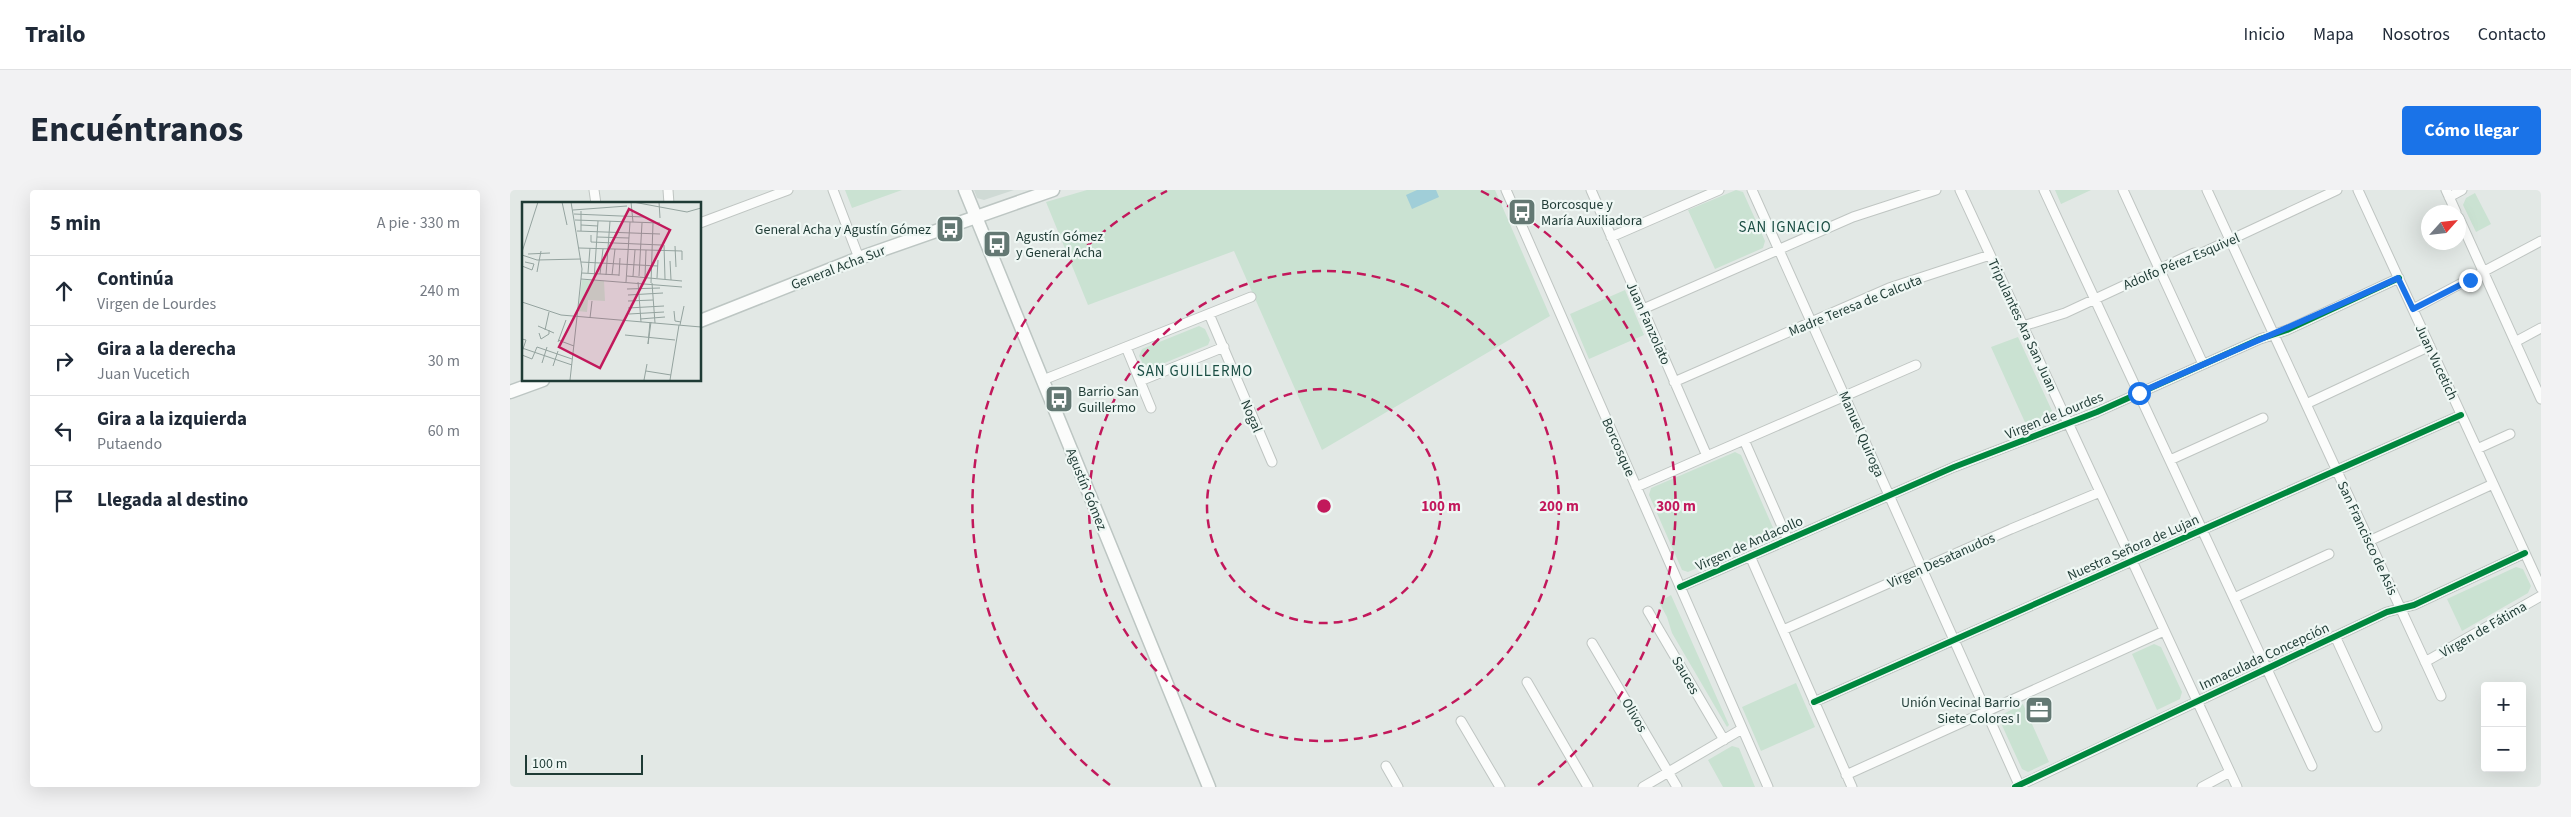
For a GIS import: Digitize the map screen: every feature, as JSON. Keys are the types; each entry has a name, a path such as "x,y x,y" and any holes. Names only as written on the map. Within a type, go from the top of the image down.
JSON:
{"main road":[{"name":"Agustín Gómez","path":"965,190 1209,787"},
{"name":"General Acha Sur","path":"701,321 859,258 1053,190"},
{"path":"510,392 540,381"}],"street":[{"path":"701,223 788,190"},
{"path":"833,190 859,258"},
{"name":"Juan Fanzolato","path":"1591,190 1707,456"},
{"path":"1611,237 1719,190"},
{"name":"Manuel Quiroga","path":"1752,190 2018,786"},
{"path":"1643,310 1853,217 1936,190"},
{"name":"Tripulantes Ara San Juan","path":"1960,190 2237,787"},
{"path":"2044,190 2312,766"},
{"path":"2123,190 2203,364"},
{"name":"San Francisco de Asis","path":"2207,190 2441,696"},
{"name":"Adolfo Pérez Esquivel","path":"2023,326 2065,313 2194,253 2200,254 2337,190"},
{"name":"Juan Vucetich","path":"2358,190 2541,588"},
{"path":"2453,205 2447,193 2462,190"},
{"name":"Borcosque","path":"1510,191 1636,487 1768,787"},
{"path":"2466,235 2541,398"},
{"path":"2413,309 2484,273 2541,241"},
{"name":"Madre Teresa de Calcuta","path":"1674,382 1889,288 1990,255"},
{"name":"Virgen de Lourdes","path":"1828,522 1954,467 2139,393 2398,278"},
{"path":"1043,380 1251,297"},
{"name":"Nogal","path":"1209,314 1272,462"},
{"path":"2516,342 2541,328"},
{"path":"2306,404 2430,346"},
{"path":"1126,347 1151,408"},
{"path":"1140,381 1224,347"},
{"path":"1636,487 1916,365"},
{"name":"Nuestra Señora de Lujan","path":"1814,702 2461,415"},
{"path":"2170,460 2263,418"},
{"path":"2477,449 2510,434"},
{"path":"1744,440 1788,540"},
{"path":"2370,542 2493,484"},
{"name":"Virgen Desatanudos","path":"1783,630 2100,492"},
{"name":"Virgen de Andacollo","path":"1680,587 1828,522"},
{"name":"Inmaculada Concepción","path":"2018,786 2387,612 2414,605 2525,553"},
{"path":"2234,598 2329,554"},
{"path":"1750,556 1852,787"},
{"name":"Virgen de Fátima","path":"2425,662 2541,596"},
{"name":"Sauces","path":"1648,611 1724,740"},
{"path":"1846,775 2164,631"},
{"path":"2335,636 2377,727"},
{"name":"Olivos","path":"1592,643 1677,787"},
{"path":"1527,682 1588,787"},
{"path":"1461,721 1500,787"},
{"path":"1643,787 1742,729"},
{"path":"1386,766 1398,787"},
{"path":"2202,787 2230,772"}],"shaded area":[{"path":"974,190 1014,190 984,200 977,198"}],"green space":[{"path":"845,190 902,190 852,208"},
{"path":"1087,190 1495,190 1550,316 1322,450 1234,251 1088,305 1046,202"},
{"path":"1736,190 1743,192 1765,241 1763,248 1715,269 1688,210"},
{"path":"2055,190 2091,190 2061,204"},
{"path":"2475,193 2491,224 2476,232 2466,211 2466,205 2463,205 2466,198"},
{"path":"1625,290 1644,335 1589,359 1570,314"},
{"path":"1199,326 1205,329 1210,340 1208,345 1150,369 1144,366 1139,356 1142,349"},
{"path":"2018,337 2053,413 2050,420 2028,429 1991,347"},
{"path":"1735,452 1741,455 1774,530 1771,536 1688,572 1682,570 1649,495 1651,488"},
{"path":"2516,567 2523,569 2531,586 2528,593 2462,631 2447,599"},
{"path":"1671,595 1729,725 1727,727 1672,633 1667,617 1659,602"},
{"path":"2154,644 2161,647 2182,692 2180,699 2157,710 2132,654"},
{"path":"1796,683 1815,727 1761,751 1742,707"},
{"path":"2023,704 2049,762 2028,772 2022,769 2000,721 2003,714"},
{"path":"1732,746 1739,748 1755,787 1723,787 1708,760"}],"water":[{"path":"1417,190 1436,190 1439,197 1412,209 1406,195"}],"cycle path":[{"path":"1680,587 1954,467 2097,412 2260,339 2287,330 2399,278"},
{"path":"1814,702 2461,415"},
{"path":"2015,787 2387,612 2414,605 2525,553"}],"place":[{"name":"Borcosque y María Auxiliadora","path":"1522,212"},
{"name":"General Acha y Agustín Gómez","path":"950,229"},
{"name":"Agustín Gómez y General Acha","path":"997,244"},
{"name":"Barrio San Guillermo","path":"1059,399"},
{"name":"Unión Vecinal Barrio Siete Colores I","path":"2039,710"}],"district":[{"name":"SAN IGNACIO","path":"1785,227"},
{"name":"SAN GUILLERMO","path":"1195,371"}],"route":[{"path":"2139,393 2260,339 2287,330 2398,278 2413,309 2470,280"}]}
